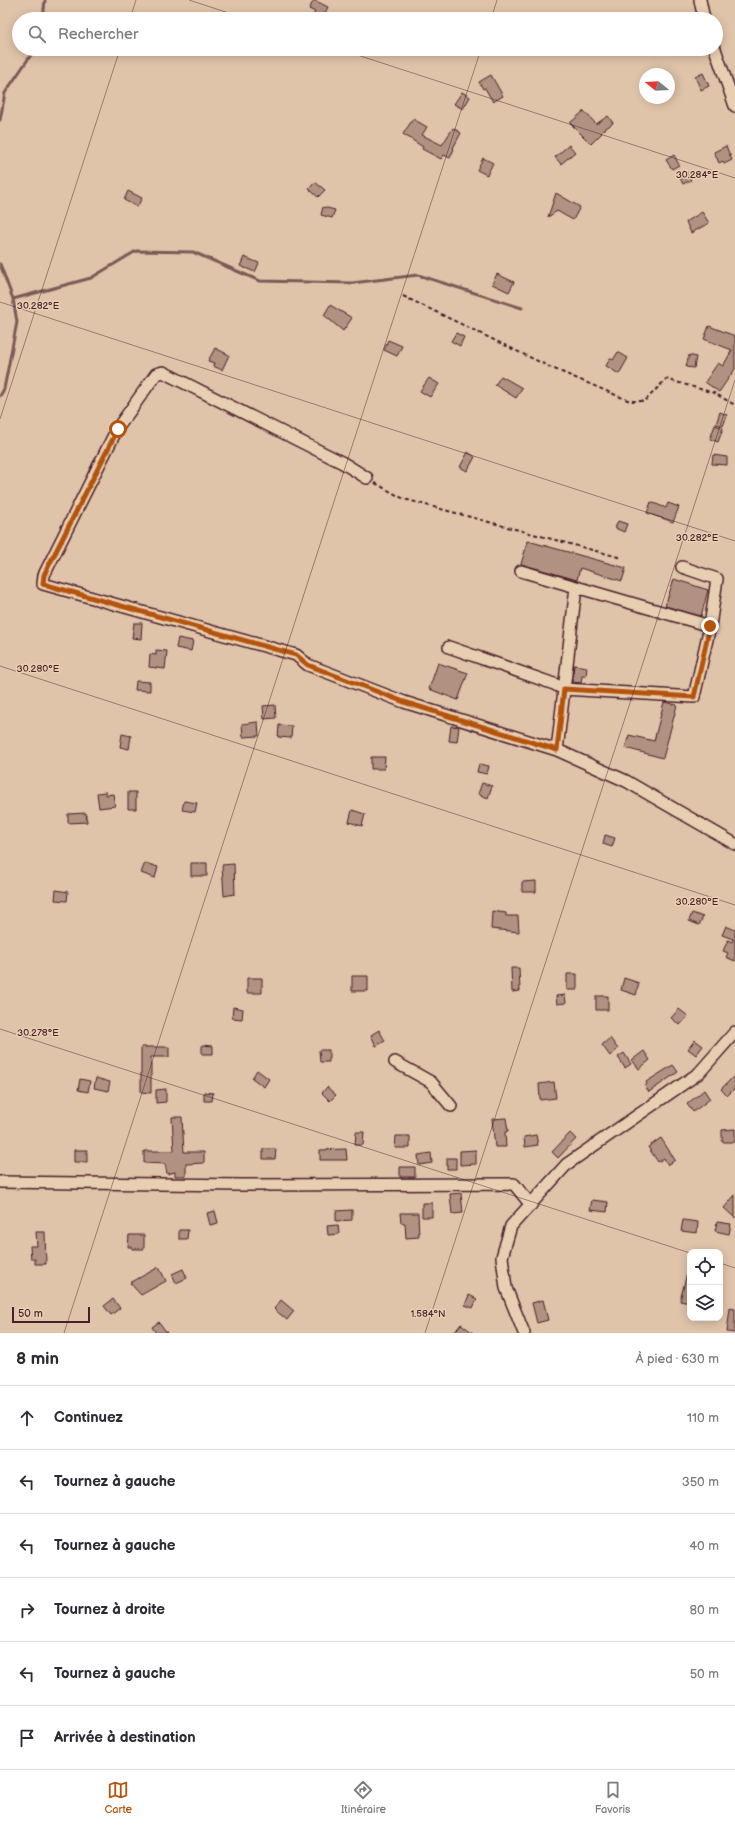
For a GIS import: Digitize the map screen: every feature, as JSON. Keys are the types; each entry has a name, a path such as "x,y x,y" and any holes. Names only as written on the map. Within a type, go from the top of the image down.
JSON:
{"street":[{"path":"700,0 703,12"},
{"path":"717,56 735,106"},
{"path":"367,478 343,463 163,372 156,374 118,429 44,575 43,584 296,655 308,665 404,702 557,750 626,781 735,844"},
{"path":"450,647 554,684 564,689 694,697 710,626 717,579 682,567"},
{"path":"521,571 710,626"},
{"path":"557,750 576,587"},
{"path":"524,1333 506,1288 502,1257 511,1226 568,1164 699,1073 735,1032"},
{"path":"395,1062 431,1082 452,1106"},
{"path":"0,1182 241,1185 514,1184 531,1205"}],"path":[{"path":"402,296 552,368 630,401 645,401 666,379 714,393 735,405"},
{"path":"367,478 404,499 622,558"}],"building":[{"path":"314,0 328,7 326,12 315,12 309,9"},
{"path":"703,73 709,86 701,90 695,77"},
{"path":"491,75 503,96 493,102 485,88 483,89 479,82"},
{"path":"462,92 470,97 463,109 454,104"},
{"path":"584,111 596,124 608,116 613,123 601,132 602,133 591,144 570,123"},
{"path":"413,119 427,127 422,135 442,145 453,128 461,133 453,148 454,149 450,158 444,155 441,159 422,149 423,147 403,134"},
{"path":"569,145 575,152 561,164 555,157"},
{"path":"726,146 732,160 724,164 723,161 719,163 714,152"},
{"path":"674,155 679,165 672,169 666,160"},
{"path":"483,158 493,163 487,175 477,170"},
{"path":"687,172 691,180 683,184 679,176"},
{"path":"315,182 325,190 318,197 309,189"},
{"path":"128,191 142,198 137,207 124,200"},
{"path":"556,193 580,207 573,220 557,211 548,217"},
{"path":"323,207 335,210 332,218 321,215"},
{"path":"702,212 709,223 691,233 686,222"},
{"path":"244,257 259,263 255,272 240,266"},
{"path":"497,274 514,282 509,292 492,284"},
{"path":"330,305 352,318 343,331 324,315"},
{"path":"709,326 735,336 735,369 719,392 705,382 718,363 723,366 732,350 704,339"},
{"path":"456,333 464,337 460,346 451,341"},
{"path":"388,340 402,346 397,356 384,350"},
{"path":"215,348 229,355 222,370 213,366 214,363 208,361"},
{"path":"618,352 628,358 619,374 606,366 610,358 613,360"},
{"path":"689,355 696,357 694,368 686,367"},
{"path":"501,376 522,388 516,398 495,385"},
{"path":"429,378 439,384 430,397 420,391"},
{"path":"720,412 727,415 723,426 716,424"},
{"path":"715,425 723,428 718,442 710,439"},
{"path":"468,452 475,457 467,471 460,467"},
{"path":"713,455 727,457 727,465 712,464"},
{"path":"651,502 666,508 668,503 679,507 673,522 647,513"},
{"path":"618,521 627,524 624,532 615,528"},
{"path":"528,541 626,568 622,581 580,568 577,580 521,564"},
{"path":"674,579 708,590 701,616 665,606"},
{"path":"134,623 142,623 141,639 132,638"},
{"path":"178,638 193,641 191,651 176,648"},
{"path":"156,650 167,651 165,669 149,667 150,654 156,655"},
{"path":"438,663 468,673 458,700 429,689"},
{"path":"574,665 587,667 586,676 582,676 581,683 572,682"},
{"path":"136,681 150,682 150,691 135,690"},
{"path":"664,702 677,705 663,758 625,748 629,735 654,741"},
{"path":"275,705 276,718 264,719 263,706"},
{"path":"258,722 259,736 243,737 242,724"},
{"path":"279,725 292,726 291,738 278,737"},
{"path":"451,726 459,727 457,742 449,741"},
{"path":"122,734 131,736 129,749 120,747"},
{"path":"371,757 385,757 384,769 371,769"},
{"path":"479,764 489,766 487,774 477,772"},
{"path":"482,783 492,786 488,798 478,794"},
{"path":"106,792 106,795 113,794 115,806 99,808 97,793"},
{"path":"128,792 136,792 136,809 128,809"},
{"path":"184,801 197,803 195,812 182,810"},
{"path":"352,810 365,814 362,826 349,822"},
{"path":"86,813 87,822 68,823 68,814"},
{"path":"605,835 615,838 612,847 603,844"},
{"path":"145,863 158,867 155,878 141,873"},
{"path":"191,863 207,863 207,876 191,876"},
{"path":"234,864 235,894 224,896 222,865"},
{"path":"536,881 536,892 522,892 522,882"},
{"path":"56,890 68,892 67,901 55,900"},
{"path":"492,911 506,913 506,916 518,916 519,932 491,929"},
{"path":"692,913 703,917 699,925 689,921"},
{"path":"726,926 735,930 735,961 726,957 728,953 723,951 728,940 732,942 733,939 722,935"},
{"path":"511,968 519,968 520,991 512,992"},
{"path":"567,974 577,974 577,990 567,990"},
{"path":"352,976 368,976 368,991 352,991"},
{"path":"247,978 262,978 262,993 247,993"},
{"path":"624,978 639,983 636,995 621,990"},
{"path":"565,995 566,1003 557,1004 556,996"},
{"path":"596,996 608,996 608,1010 596,1010"},
{"path":"233,1007 243,1009 242,1019 232,1018"},
{"path":"679,1009 688,1016 680,1025 671,1018"},
{"path":"379,1030 385,1041 376,1046 371,1035"},
{"path":"610,1038 618,1049 610,1056 602,1045"},
{"path":"695,1040 703,1046 696,1055 688,1049"},
{"path":"202,1045 213,1046 213,1054 202,1054"},
{"path":"141,1047 169,1047 169,1057 151,1057 151,1093 141,1092"},
{"path":"319,1050 329,1050 329,1062 320,1062"},
{"path":"644,1051 650,1060 639,1069 632,1060"},
{"path":"624,1053 631,1064 625,1068 618,1057"},
{"path":"673,1065 678,1072 649,1092 645,1086 647,1084 646,1082"},
{"path":"257,1070 269,1079 264,1087 252,1078"},
{"path":"735,1075 735,1088 727,1096 721,1089"},
{"path":"96,1078 110,1082 108,1091 94,1088"},
{"path":"80,1079 90,1081 88,1092 78,1090"},
{"path":"554,1082 556,1098 540,1100 539,1084"},
{"path":"327,1087 336,1095 330,1101 322,1093"},
{"path":"166,1089 166,1102 156,1103 156,1090"},
{"path":"704,1090 710,1099 693,1112 687,1104"},
{"path":"204,1092 213,1093 212,1101 204,1101"},
{"path":"172,1117 182,1117 184,1152 204,1152 204,1163 186,1164 186,1176 175,1176 175,1172 167,1174 165,1164 144,1163 144,1151 174,1151"},
{"path":"506,1118 508,1131 505,1132 506,1147 495,1147 492,1119"},
{"path":"735,1129 735,1142 722,1142 722,1130"},
{"path":"356,1132 364,1132 363,1145 355,1145"},
{"path":"570,1133 576,1139 558,1158 552,1152"},
{"path":"536,1135 538,1145 525,1147 524,1137"},
{"path":"396,1136 410,1136 410,1148 395,1148"},
{"path":"661,1138 675,1160 668,1165 664,1158 658,1162 648,1147"},
{"path":"263,1149 276,1149 275,1159 263,1159"},
{"path":"346,1149 347,1160 320,1160 320,1150"},
{"path":"74,1150 87,1150 87,1162 74,1162"},
{"path":"476,1150 476,1164 460,1165 460,1151"},
{"path":"431,1153 432,1163 419,1165 418,1155"},
{"path":"447,1158 456,1158 456,1169 447,1169"},
{"path":"400,1167 415,1167 415,1177 400,1177"},
{"path":"461,1193 463,1213 452,1214 450,1194"},
{"path":"735,1195 735,1218 724,1208"},
{"path":"592,1200 608,1202 607,1212 590,1210"},
{"path":"422,1203 432,1203 432,1217 422,1217"},
{"path":"352,1210 352,1220 336,1221 336,1211"},
{"path":"215,1211 218,1223 210,1225 207,1213"},
{"path":"400,1213 418,1213 419,1237 406,1238 405,1223 401,1223"},
{"path":"683,1220 698,1222 697,1233 681,1231"},
{"path":"717,1222 731,1224 729,1234 715,1231"},
{"path":"338,1225 339,1234 328,1235 327,1226"},
{"path":"179,1230 188,1230 187,1239 179,1239"},
{"path":"36,1232 45,1232 46,1264 35,1264 35,1259 31,1259 30,1246 37,1246"},
{"path":"129,1235 144,1235 144,1249 132,1249 132,1247 128,1247"},
{"path":"159,1267 166,1281 141,1295 130,1283"},
{"path":"183,1269 187,1278 176,1283 172,1274"},
{"path":"687,1273 687,1302 680,1301"},
{"path":"469,1295 477,1299 473,1308 465,1305"},
{"path":"113,1299 120,1308 111,1315 104,1306"},
{"path":"281,1300 294,1311 287,1320 274,1309"},
{"path":"543,1300 548,1320 537,1323 532,1303"},
{"path":"730,1308 735,1309 735,1333 727,1332"},
{"path":"159,1322 167,1333 156,1333 152,1327"},
{"path":"461,1324 473,1333 454,1333"}],"waterway":[{"path":"44,12 45,0"},
{"path":"0,120 5,93 30,56"},
{"path":"13,299 91,278 136,251 193,252 260,281 352,283 418,275 522,308"},
{"path":"0,264 13,299 17,322 4,389 0,396"}],"route":[{"path":"118,429 44,575 43,584 47,586 296,655 308,665 404,702 557,750 564,689 694,697 710,626"}]}
